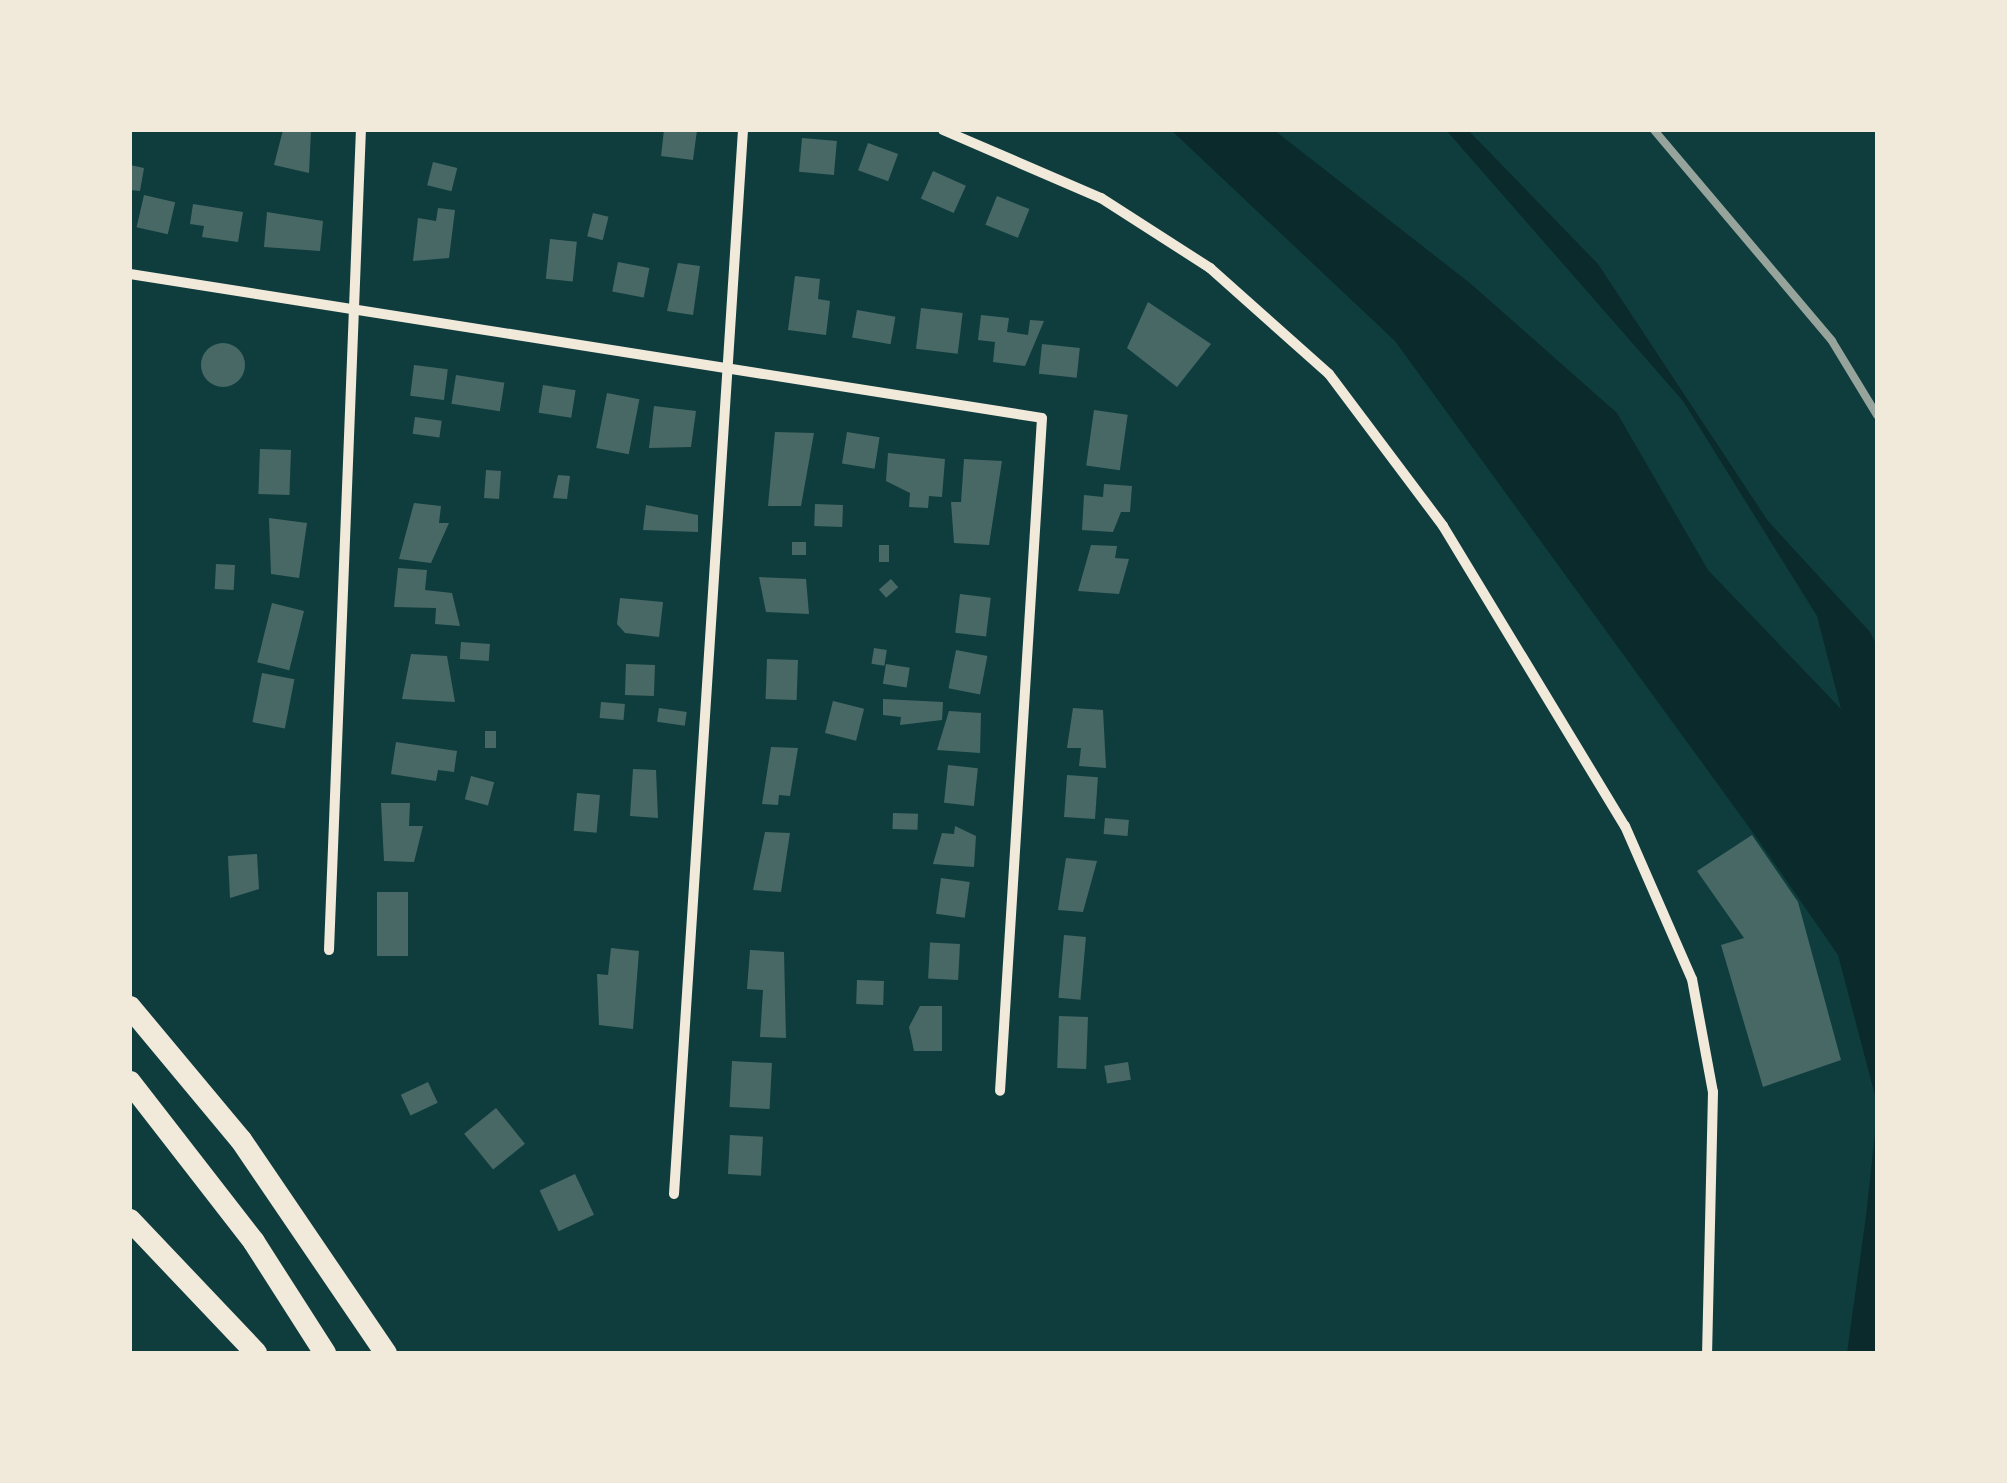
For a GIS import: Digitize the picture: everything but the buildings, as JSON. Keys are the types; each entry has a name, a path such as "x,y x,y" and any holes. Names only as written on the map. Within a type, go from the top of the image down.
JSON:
{"highway":[{"path":"130,994 386,1353"},
{"path":"130,1007 182,1067"},
{"path":"130,1082 254,1242 325,1353"},
{"path":"130,1220 256,1353"}],"street":[{"path":"329,950 351,308 362,130"},
{"path":"674,1194 744,130"},
{"path":"943,130 1101,198 1210,268 1329,374 1442,526 1632,838 1692,979 1713,1092 1707,1353"},
{"path":"130,274 1042,418 1000,1091"}],"water":[{"path":"1171,130 1274,130 1471,284 1617,413 1708,570 1841,709 1817,616 1683,401 1446,130 1468,130 1598,264 1768,521 1870,632 1877,646 1877,1103 1838,955 1754,834 1395,341"},
{"path":"1877,1114 1877,1353 1847,1353 1866,1216"}],"railway":[{"path":"1654,130 1832,341 1877,415"}]}
